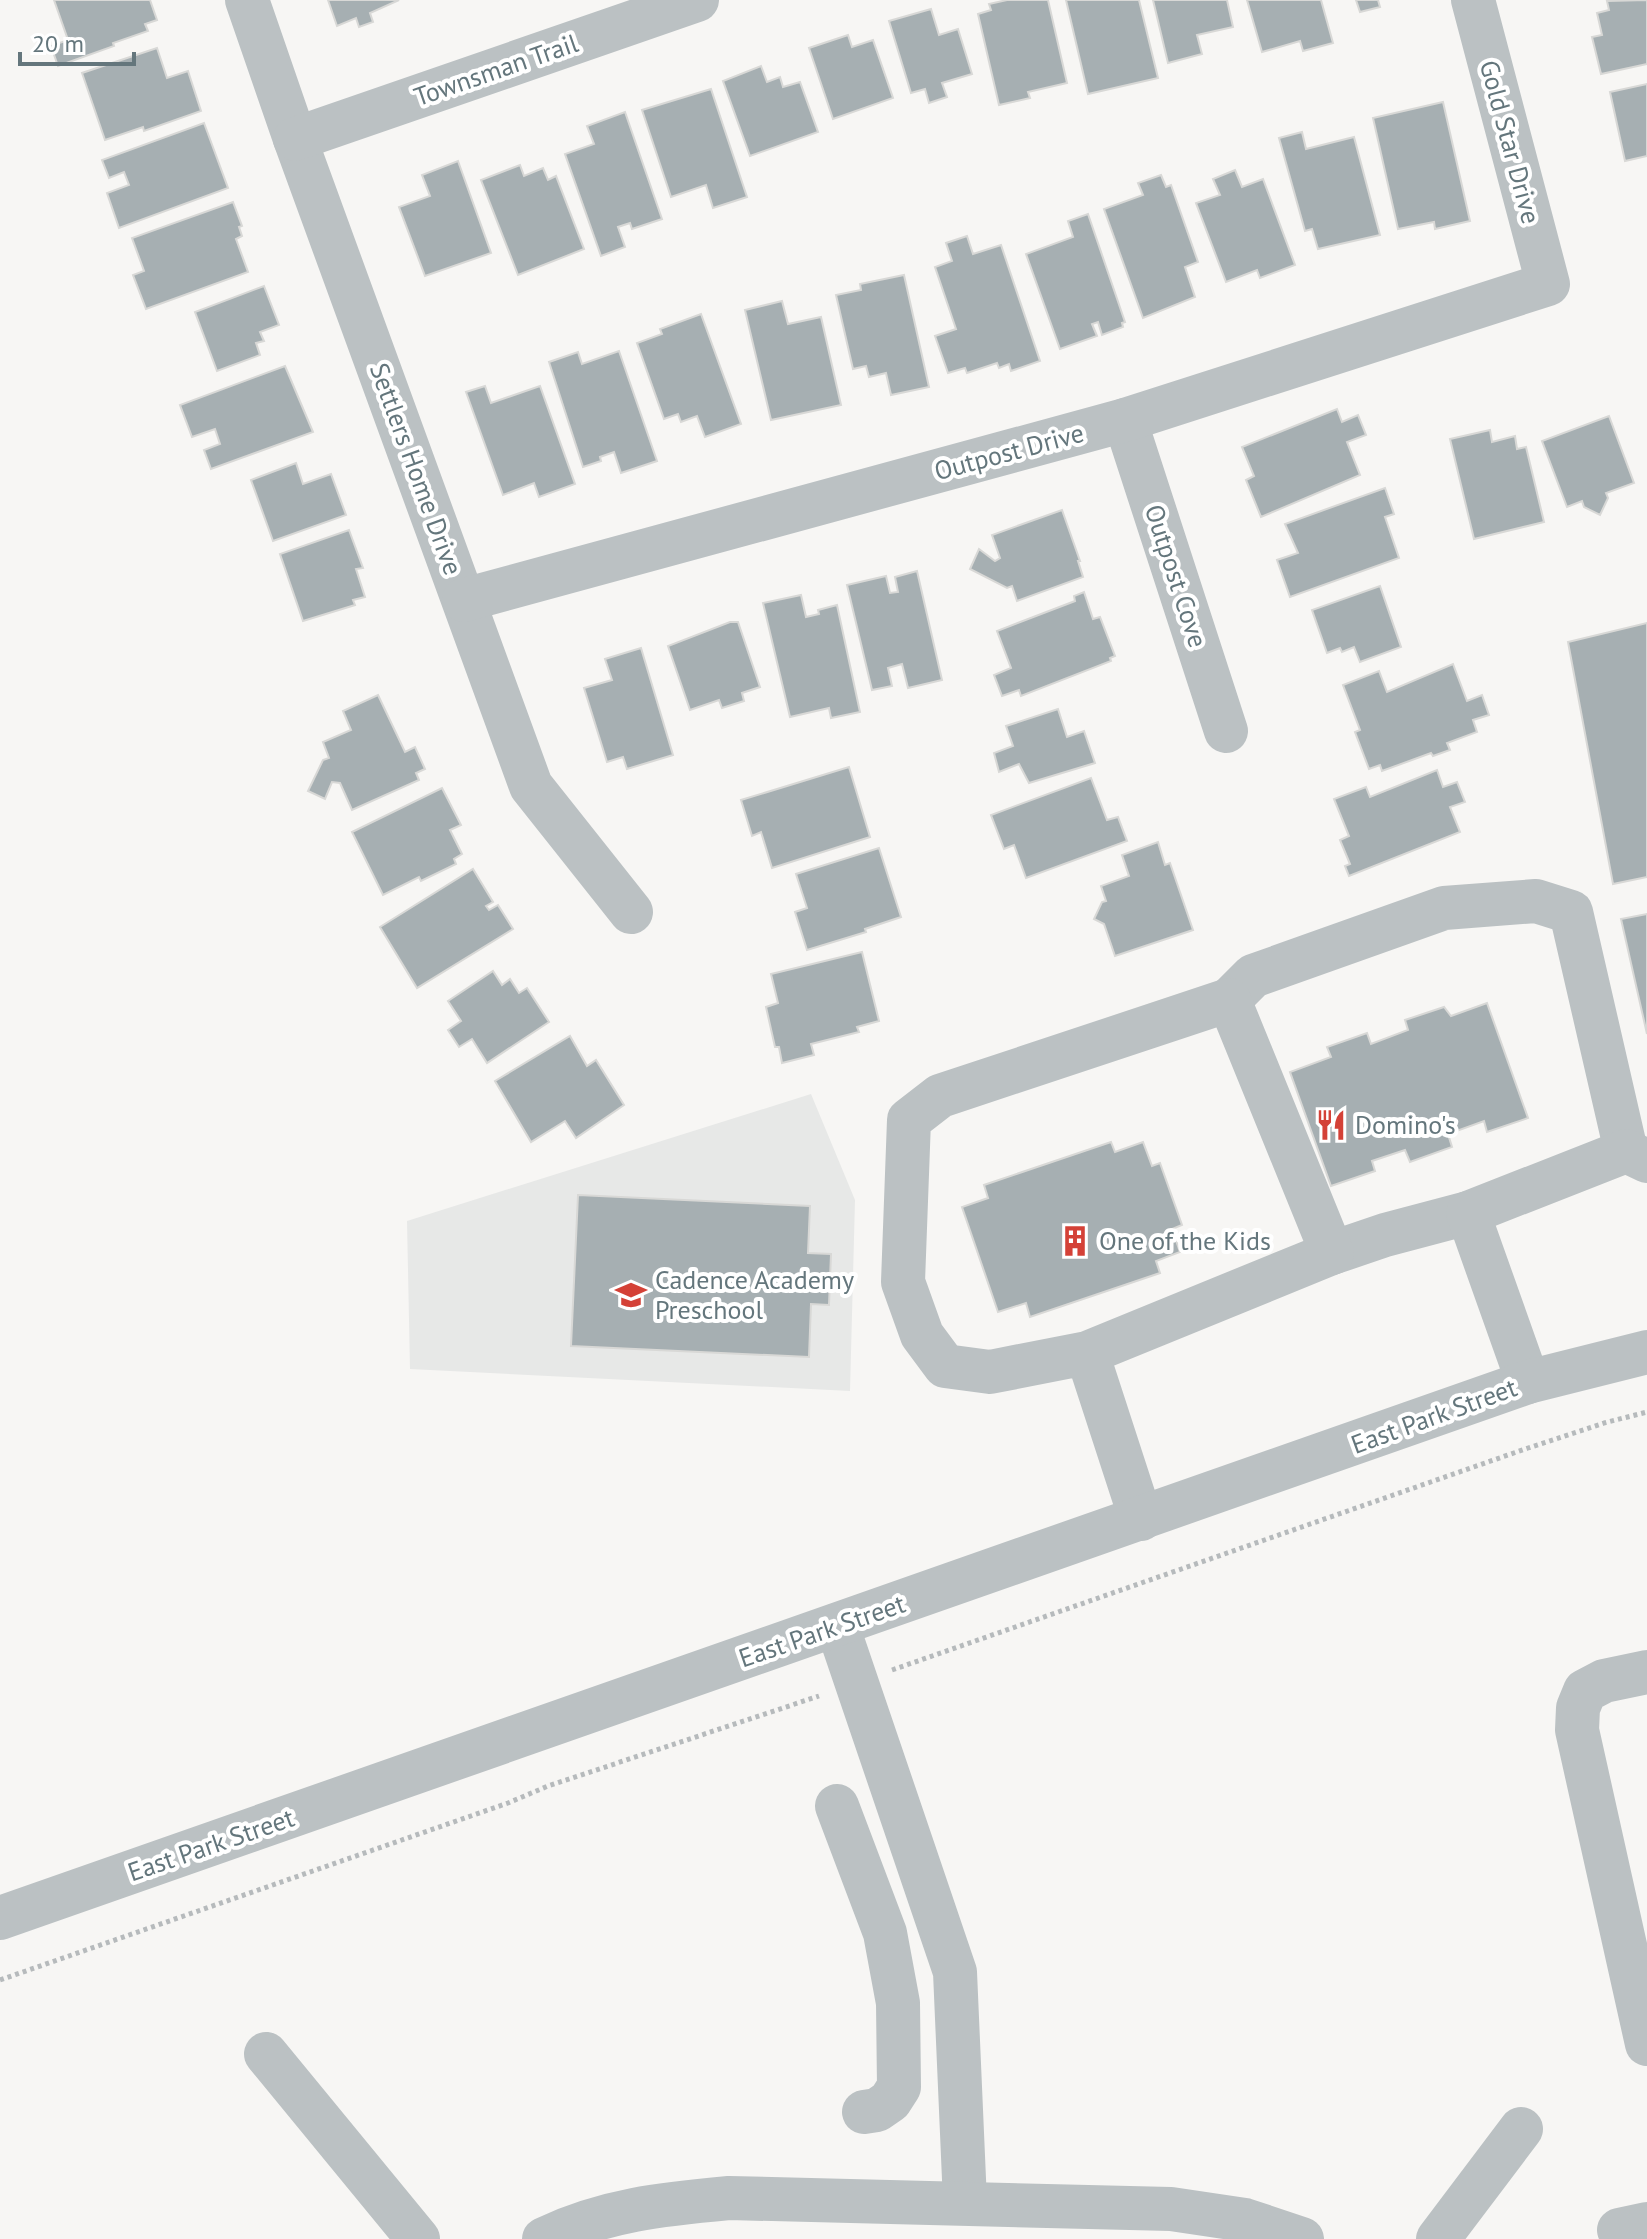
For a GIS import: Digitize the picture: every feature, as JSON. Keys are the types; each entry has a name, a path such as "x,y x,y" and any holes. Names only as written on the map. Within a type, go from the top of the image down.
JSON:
{"street":[{"name":"Settlers Home Drive","path":"247,0 531,786 631,912"},
{"name":"Townsman Trail","path":"295,139 697,0"},
{"name":"Gold Star Drive","path":"1473,0 1548,284"},
{"name":"Outpost Drive","path":"464,600 1125,420 1548,284"},
{"name":"Outpost Cove","path":"1125,420 1226,731"},
{"path":"1536,901 1571,912 1636,1156 1468,1213 1332,1253 1087,1353 990,1372 945,1366 928,1347 903,1282 909,1120 940,1096 1229,1000 1253,976 1444,908 1536,901"},
{"path":"1229,1000 1332,1253"},
{"path":"1468,1213 1528,1382"},
{"name":"East Park Street","path":"0,1918 1528,1382 1647,1352"},
{"path":"1087,1353 1141,1519"},
{"path":"837,1625 955,1972 965,2202"},
{"path":"1647,1672 1604,1681 1585,1691 1578,1708 1577,1730 1647,2044"},
{"path":"837,1806 885,1933 898,2003 899,2087 890,2101 877,2110 864,2112"},
{"path":"266,2054 418,2239"},
{"path":"1438,2239 1521,2129"},
{"path":"544,2239 578,2223 659,2204 729,2198 1171,2209 1245,2220 1302,2239"}],"shaded area":[{"name":"Cadence Academy Preschool","path":"811,1094 855,1200 850,1391 410,1369 407,1221"}],"building":[{"path":"54,0 150,0 157,20 145,24 148,31 58,66 51,46 68,40"},
{"path":"328,0 399,0 370,13 373,22 359,27 356,18 337,26"},
{"path":"1007,0 1048,0 1067,83 1028,92 1030,98 999,105 978,14 991,10 989,4"},
{"path":"1066,0 1139,0 1158,78 1088,94"},
{"path":"1153,0 1227,0 1233,27 1197,35 1202,54 1168,63"},
{"path":"1247,0 1321,0 1333,43 1303,51 1300,41 1262,52"},
{"path":"1356,0 1378,0 1380,7 1360,12"},
{"path":"1647,0 1647,64 1601,74 1592,37 1602,35 1597,13 1609,10 1607,1"},
{"path":"931,9 939,35 958,29 972,74 942,83 947,97 929,103 925,89 911,93 889,21"},
{"path":"848,35 852,47 873,40 893,98 833,119 809,48"},
{"path":"157,48 167,78 188,71 201,111 144,131 143,127 105,140 82,73"},
{"path":"761,66 767,82 780,77 783,87 800,82 818,132 750,156 723,81"},
{"path":"1647,84 1647,156 1625,161 1610,92"},
{"path":"711,89 747,197 713,208 706,185 671,197 642,110"},
{"path":"1443,102 1470,221 1435,229 1434,222 1398,229 1373,118"},
{"path":"625,112 662,219 632,229 630,223 618,227 625,247 601,256 565,154 594,144 587,126"},
{"path":"204,123 228,188 119,228 107,193 129,185 124,172 109,178 102,160"},
{"path":"1302,132 1306,149 1354,137 1380,235 1318,249 1312,229 1305,231 1279,138"},
{"path":"458,161 491,253 425,276 399,207 430,196 422,175"},
{"path":"520,165 524,176 543,168 548,180 556,176 584,249 518,275 481,180"},
{"path":"1235,170 1242,187 1263,179 1295,265 1260,278 1257,270 1226,282 1196,203 1220,195 1213,179"},
{"path":"1161,175 1166,187 1171,185 1198,262 1185,267 1195,297 1143,318 1104,209 1143,195 1138,183"},
{"path":"233,202 242,226 239,227 242,236 236,239 248,272 146,309 133,275 144,271 132,238"},
{"path":"1088,214 1125,322 1122,323 1123,327 1102,335 1098,322 1092,324 1097,336 1060,349 1026,254 1073,237 1068,221"},
{"path":"967,236 973,254 1001,245 1040,361 1011,371 1009,364 999,368 997,363 967,373 965,368 948,373 935,336 956,329 935,267 952,261 946,243"},
{"path":"904,275 929,387 891,395 886,373 869,377 866,366 853,369 836,295 861,290 860,284"},
{"path":"264,286 279,325 260,332 264,341 256,343 260,355 217,371 195,312"},
{"path":"782,301 788,324 821,317 841,405 771,420 745,310"},
{"path":"701,314 741,424 705,437 697,416 681,422 678,414 664,419 637,343 662,334 660,329"},
{"path":"619,351 657,461 621,473 614,452 600,457 601,461 583,467 549,362 578,352 582,364"},
{"path":"285,366 313,432 211,469 204,450 220,444 215,429 192,437 180,405"},
{"path":"485,386 491,403 540,386 575,484 539,497 534,483 503,495 466,392"},
{"path":"1337,409 1342,422 1358,415 1366,435 1347,442 1360,475 1261,517 1246,480 1254,476 1242,447"},
{"path":"1609,416 1634,483 1606,493 1608,498 1600,515 1584,507 1582,501 1567,507 1542,441"},
{"path":"1490,430 1492,442 1515,436 1517,449 1526,447 1544,522 1474,539 1450,439"},
{"path":"296,463 303,484 331,474 346,515 273,541 251,480"},
{"path":"1385,488 1394,514 1385,517 1399,558 1290,597 1277,560 1298,553 1285,524"},
{"path":"1062,510 1083,577 1017,601 1012,586 1007,588 970,569 979,549 995,561 1000,558 992,535"},
{"path":"349,530 363,568 356,569 365,597 353,600 355,605 303,621 280,554"},
{"path":"917,571 942,680 908,688 902,664 888,668 892,686 872,690 847,585 886,576 890,593 898,592 895,577"},
{"path":"1380,586 1401,647 1360,662 1354,647 1327,653 1312,610"},
{"path":"1084,592 1093,619 1100,617 1115,656 1110,658 1111,661 1021,696 1019,690 1002,696 994,675 1011,668 997,631 1075,601 1074,596"},
{"path":"801,595 806,617 837,605 860,712 831,718 829,708 790,717 763,603"},
{"path":"730,622 738,622 760,687 742,693 744,701 722,708 719,700 690,710 668,646"},
{"path":"1647,623 1647,877 1613,884 1568,642"},
{"path":"641,648 673,755 627,769 623,757 607,762 584,688 612,680 605,659"},
{"path":"1453,664 1467,701 1482,695 1489,715 1473,720 1477,732 1447,743 1450,750 1433,756 1431,753 1382,771 1380,765 1369,769 1355,732 1360,730 1343,685 1379,671 1387,692"},
{"path":"378,695 405,752 415,747 425,769 416,773 419,780 352,810 340,783 332,782 325,799 308,791 323,760 329,758 323,742 351,730 343,711"},
{"path":"1058,709 1067,737 1084,731 1095,763 1029,783 1019,764 999,772 994,753 1013,746 1006,726"},
{"path":"849,767 870,837 772,868 761,832 752,836 741,800"},
{"path":"1437,770 1443,787 1457,782 1465,802 1450,807 1460,832 1349,876 1345,866 1350,864 1340,840 1349,836 1334,799 1366,787 1370,797"},
{"path":"1091,778 1107,820 1118,817 1127,841 1026,878 1014,845 1004,849 991,815"},
{"path":"442,788 461,825 450,830 462,854 454,859 456,864 421,881 419,877 383,895 352,832"},
{"path":"1158,842 1165,865 1170,863 1193,930 1115,956 1104,924 1094,919 1102,902 1106,901 1101,886 1129,876 1122,855"},
{"path":"879,848 901,917 865,929 866,932 807,950 795,912 807,908 796,874"},
{"path":"473,869 493,902 486,906 489,910 498,905 513,929 417,988 380,927"},
{"path":"1647,914 1647,1034 1621,919"},
{"path":"862,952 879,1021 857,1027 859,1032 811,1044 814,1055 782,1063 766,1007 778,1003 771,974"},
{"path":"493,971 502,985 510,979 519,993 527,988 549,1022 487,1063 472,1039 459,1047 448,1030 461,1021 448,1001"},
{"path":"1487,1003 1528,1118 1487,1132 1484,1121 1448,1134 1452,1147 1410,1162 1405,1150 1372,1161 1375,1171 1331,1186 1290,1072 1331,1057 1327,1047 1367,1033 1371,1044 1408,1030 1405,1020 1444,1007 1451,1016"},
{"path":"570,1036 587,1066 596,1060 624,1105 576,1138 565,1121 531,1142 495,1081"},
{"name":"One of the Kids","path":"1111,1142 1115,1152 1143,1142 1152,1166 1160,1163 1182,1225 1172,1229 1180,1252 1156,1261 1160,1273 1030,1317 1026,1303 998,1312 962,1207 988,1198 984,1185"},
{"path":"578,1195 810,1206 808,1253 831,1254 829,1305 811,1304 809,1357 571,1346"}],"place":[{"name":"Domino's","path":"1331,1125"},
{"name":"One of the Kids","path":"1075,1241"},
{"name":"Cadence Academy Preschool","path":"631,1295"}]}
